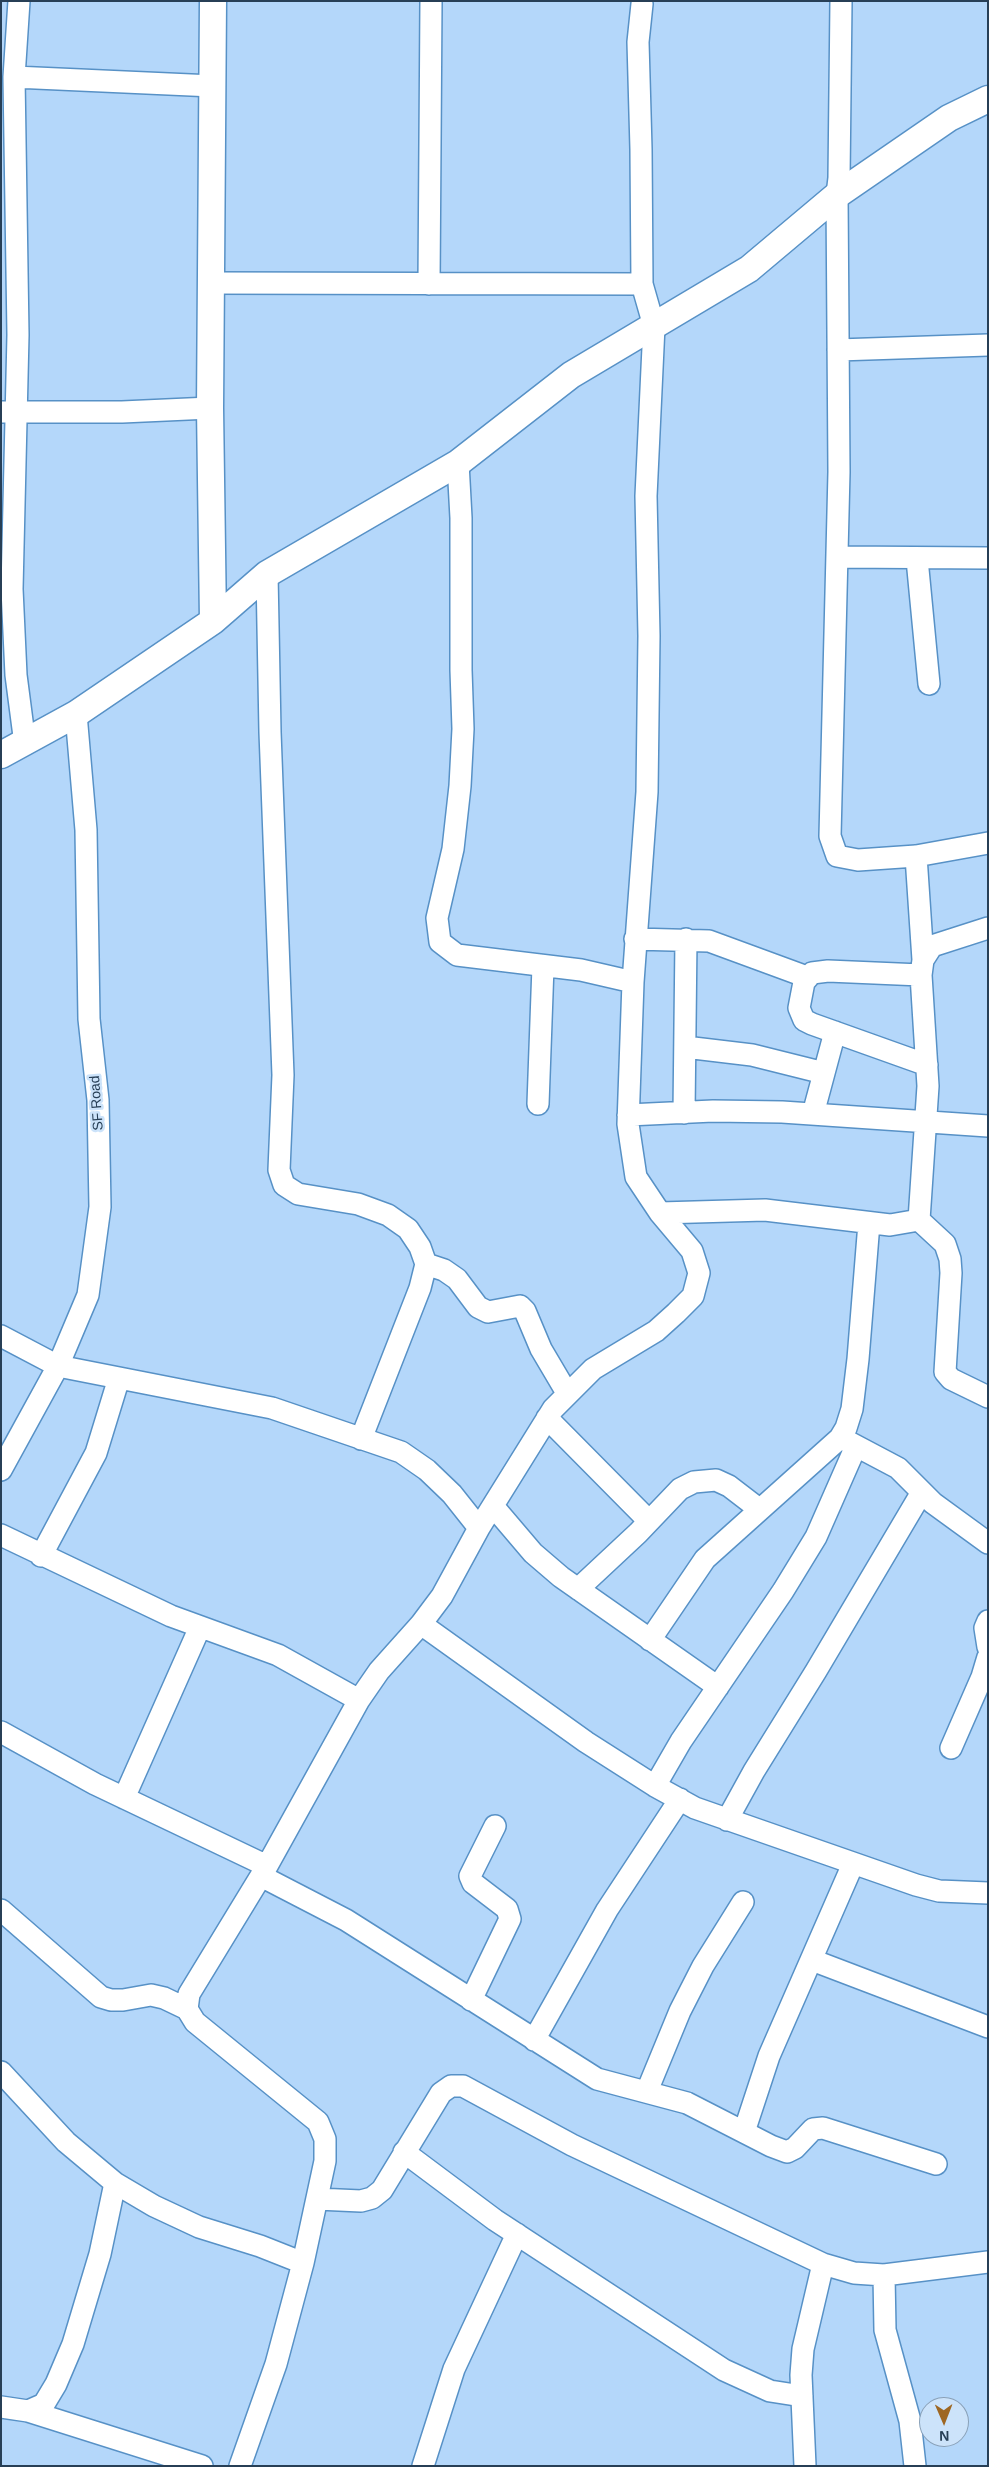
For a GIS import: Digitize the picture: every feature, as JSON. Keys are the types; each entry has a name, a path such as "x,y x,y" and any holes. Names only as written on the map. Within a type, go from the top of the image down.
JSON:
{"street":[{"path":"19,1 14,77 10,412 12,590 16,675 25,744"},
{"path":"213,1 210,408 213,621"},
{"path":"429,284 431,1"},
{"path":"841,1 839,178 837,195 838,557 830,836 837,856 858,860 916,856 988,843"},
{"path":"240,2466 276,2364 303,2263 325,2160 325,2139 318,2122 195,2022 187,2009 188,1994 264,1871 359,1700 379,1671 421,1624 442,1596 479,1528 547,1418 567,1393 593,1369 656,1331 693,1296 699,1273 692,1252 660,1213 636,1177 628,1115 633,982 647,792 649,636 646,496 654,326 642,284 638,42 642,4"},
{"path":"14,77 212,86"},
{"path":"1,756 76,714 213,621 267,574 458,463 571,375 749,269 837,195 949,118 988,99"},
{"path":"211,283 642,284"},
{"path":"838,350 988,345"},
{"path":"10,412 122,412 210,408"},
{"path":"458,463 461,518 463,729 460,786 453,849 437,918 440,942 457,955 582,970 633,982"},
{"path":"838,557 988,558"},
{"path":"917,559 929,684"},
{"path":"267,574 270,732 283,1075 279,1170 284,1185 298,1194 358,1204 388,1214 408,1229 420,1247 426,1264 420,1288 361,1439"},
{"name":"SF Road","path":"1,1470 58,1366 88,1295 100,1207 98,1100 88,1019 86,830 76,714"},
{"path":"916,856 928,1065 919,1220"},
{"path":"922,968 932,946 988,928"},
{"path":"636,940 686,939 716,944 807,977"},
{"path":"684,1112 686,939"},
{"path":"538,1104 542,966"},
{"path":"922,968 812,973 807,977 799,1008 801,1015 812,1024 928,1065"},
{"path":"813,1114 835,1032"},
{"path":"685,1047 752,1055 824,1073"},
{"path":"628,1115 713,1111 813,1114 988,1126"},
{"path":"660,1213 765,1210 890,1225 919,1220"},
{"path":"919,1220 945,1244 950,1259 951,1273 945,1372 951,1379 988,1397"},
{"path":"655,1786 718,1687 784,1592 816,1537 848,1442 846,1428 853,1400 869,1223"},
{"path":"426,1264 444,1270 457,1278 478,1307 488,1312 520,1306 525,1311 541,1349 567,1393"},
{"path":"1,1336 58,1366 272,1408 401,1452 427,1470 452,1494 479,1528"},
{"path":"41,1556 96,1453 119,1378"},
{"path":"547,1418 649,1521"},
{"path":"848,1442 898,1468 933,1503 988,1543"},
{"path":"650,1640 705,1558 759,1509 848,1442"},
{"path":"578,1589 680,1489 694,1482 706,1479 716,1480 729,1486 759,1509"},
{"path":"726,1820 922,1492"},
{"path":"492,1506 534,1553 578,1589 718,1687"},
{"path":"1,1535 41,1556 171,1616 278,1656 359,1700"},
{"path":"988,1621 985,1628 988,1647"},
{"path":"421,1624 586,1742 680,1800 726,1820 916,1886 940,1891 988,1893"},
{"path":"124,1798 200,1627"},
{"path":"951,1748 982,1677 988,1657"},
{"path":"1,1732 94,1784 264,1871 346,1920 597,2079 687,2103 771,2146 787,2152 795,2148 813,2129 823,2128 936,2164"},
{"path":"534,2040 607,1910 680,1800"},
{"path":"471,2000 510,1918 507,1909 473,1883 470,1876 495,1826"},
{"path":"744,2132 769,2056 853,1864"},
{"path":"647,2091 680,2011 703,1966 743,1902"},
{"path":"1,1910 101,1997 111,2000 123,2000 151,1995 187,2009"},
{"path":"812,1960 988,2027"},
{"path":"1,2072 66,2142 115,2182 154,2206 199,2227 260,2246 303,2263"},
{"path":"317,2199 361,2201 372,2198 382,2190 441,2093 452,2086 463,2086 572,2145 823,2264 854,2273 884,2275 988,2262"},
{"path":"404,2152 516,2234 724,2370 770,2391 802,2396"},
{"path":"28,2411 44,2404 56,2384 73,2344 100,2254 115,2182"},
{"path":"423,2466 454,2369 516,2234"},
{"path":"805,2466 802,2349 823,2264"},
{"path":"884,2275 885,2330 910,2421 915,2466"},
{"path":"1,2407 28,2411 202,2466"}]}
